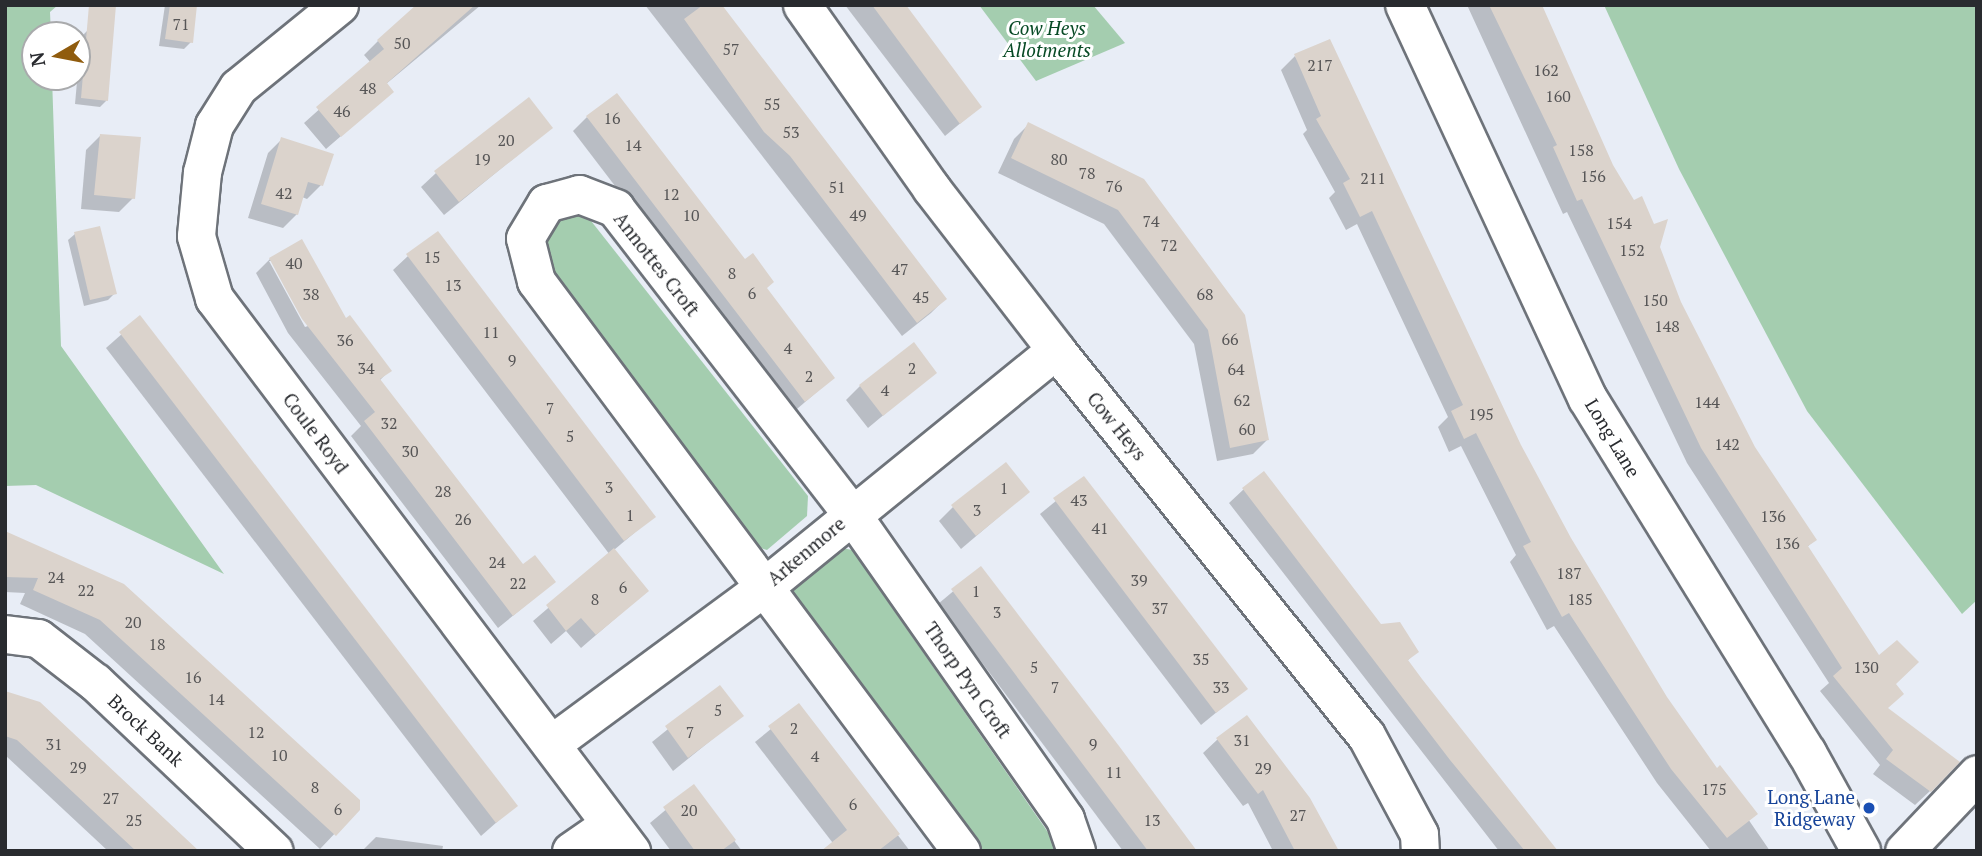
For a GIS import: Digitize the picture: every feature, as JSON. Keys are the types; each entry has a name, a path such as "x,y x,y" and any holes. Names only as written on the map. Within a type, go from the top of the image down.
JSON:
{"street":[{"name":"Coule Royd","path":"339,5 238,87 214,125 202,172 196,236 214,298 620,837"},
{"name":"Cow Heys","path":"802,5 931,188 1056,350 1366,735 1419,834 1420,851"},
{"name":"Long Lane","path":"1405,5 1588,399 1807,753 1861,851"},
{"name":"Annottes Croft","path":"764,587 536,281 525,238 546,203 579,194 615,208 850,513"},
{"name":"Arkenmore","path":"551,744 764,587 850,513 1056,350"},
{"name":"Thorp Pyn Croft","path":"850,513 1065,819 1076,851"},
{"path":"764,587 961,851"},
{"name":"Brock Bank","path":"5,634 38,638 95,682 274,851"},
{"path":"1904,851 1977,774"},
{"path":"571,851 620,837"}],"green space":[{"path":"5,5 58,5 50,12 50,21 21,21 21,91 52,91 61,346 224,574 36,485 5,486"},
{"name":"Cow Heys Allotments","path":"979,5 1093,5 1125,43 1036,81"},
{"path":"1604,5 1977,5 1977,600 1962,614 1807,411 1679,169"},
{"path":"584,212 808,496 807,516 767,550 748,544 542,264 545,218"},
{"path":"838,547 852,550 1061,851 978,851 790,598 794,584"}],"building":[{"path":"89,5 116,5 108,101 81,98 82,91 91,91 91,21 88,21"},
{"path":"170,5 197,5 193,43 165,39"},
{"path":"416,5 475,5 387,83 394,92 341,137 316,107 384,49 377,40"},
{"path":"703,5 722,5 947,299 917,323 790,156 764,132 684,19"},
{"path":"872,5 906,5 982,107 960,124"},
{"path":"1489,5 1542,5 1613,165 1634,200 1642,196 1654,224 1668,219 1660,247 1681,302 1755,447 1817,540 1808,546 1879,655 1897,640 1919,662 1896,684 1904,694 1888,708 1960,762 1931,792 1886,759 1893,750 1833,676 1842,668 1701,448 1582,199 1577,201 1553,147 1557,145"},
{"path":"1330,39 1521,445 1571,538 1667,697 1717,768 1720,765 1758,814 1727,838 1671,769 1569,613 1562,617 1523,546 1531,542 1476,433 1464,439 1451,411 1463,405 1372,211 1360,217 1343,183 1350,179 1316,119 1321,116 1294,54"},
{"path":"617,93 745,259 753,253 774,282 767,288 835,378 805,402 586,116"},
{"path":"529,97 553,128 459,202 434,171"},
{"path":"1028,122 1144,179 1245,315 1269,440 1230,448 1208,330 1118,210 1011,158"},
{"path":"100,134 141,137 135,199 94,195"},
{"path":"281,137 334,154 323,186 308,182 298,215 261,204"},
{"path":"100,226 117,294 90,300 74,232"},
{"path":"438,231 656,517 624,541 406,254"},
{"path":"302,239 346,318 350,315 392,371 380,379 523,564 535,555 556,582 513,616 364,421 375,412 302,319 269,258"},
{"path":"140,315 518,806 496,823 119,332"},
{"path":"914,342 937,373 883,416 859,385"},
{"path":"1006,462 1030,492 976,536 951,505"},
{"path":"1264,471 1381,624 1400,622 1419,652 1408,660 1558,851 1525,851 1450,760 1242,488"},
{"path":"1084,476 1248,689 1216,713 1053,498"},
{"path":"5,531 124,584 360,800 360,810 336,836 100,620 33,590 38,578 5,577"},
{"path":"614,548 649,591 596,635 581,618 566,631 546,605"},
{"path":"981,566 1197,851 1148,851 951,589"},
{"path":"720,685 744,716 688,758 665,726"},
{"path":"5,691 40,702 199,851 136,851 17,740 5,736"},
{"path":"799,703 900,834 878,851 821,851 847,830 768,726"},
{"path":"1247,715 1310,798 1339,851 1295,851 1263,790 1258,794 1216,738"},
{"path":"694,784 736,840 721,851 695,851 663,807"}],"place":[{"name":"Long Lane Ridgeway","path":"1869,808"}]}
